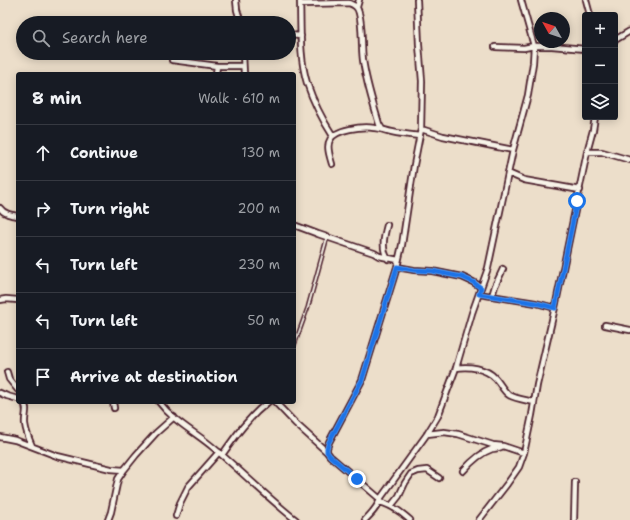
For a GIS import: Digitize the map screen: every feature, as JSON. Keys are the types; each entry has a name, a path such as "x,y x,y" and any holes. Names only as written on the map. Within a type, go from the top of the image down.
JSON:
{"street":[{"path":"236,0 239,16"},
{"path":"357,7 359,0"},
{"path":"327,452 329,442 362,380 397,267 421,129 422,81 417,0"},
{"path":"365,520 374,510 438,416 456,368 488,268 513,150 528,95 533,63 534,46 521,0"},
{"path":"586,0 589,12"},
{"path":"333,136 315,102 307,82 302,58 300,2 349,3 357,7 362,29 363,57 366,77 379,124 382,129"},
{"path":"618,38 630,31"},
{"path":"296,36 301,36"},
{"path":"494,47 524,48 534,46"},
{"path":"570,47 582,49"},
{"path":"172,60 217,66 243,66"},
{"path":"243,60 244,72"},
{"path":"216,72 217,66"},
{"path":"479,520 519,467 524,453 595,120"},
{"path":"332,164 328,145 329,140 341,132 363,127 420,136"},
{"path":"421,129 443,136 513,150"},
{"path":"588,152 602,152 630,160"},
{"path":"508,173 524,180 580,190"},
{"path":"0,208 8,215 16,216"},
{"path":"387,225 384,238 384,254 388,259"},
{"path":"296,226 379,256 398,260"},
{"path":"397,267 432,271 462,277 481,288"},
{"path":"492,296 503,269"},
{"path":"479,294 536,303 555,308"},
{"path":"0,300 16,300"},
{"path":"605,325 630,330"},
{"path":"456,368 470,367 490,373 510,395 534,402"},
{"path":"7,372 9,379 16,388"},
{"path":"0,393 16,398"},
{"path":"24,404 26,407 25,424 32,446"},
{"path":"113,404 114,408"},
{"path":"160,404 165,410 220,453 296,520"},
{"path":"176,516 188,486 220,453 245,423 266,404"},
{"path":"276,404 380,501 391,506 410,520"},
{"path":"108,520 118,479 141,449 164,425 174,417"},
{"path":"427,434 444,432 458,434 524,453"},
{"path":"0,437 15,440 58,456 111,469 124,470"},
{"path":"463,471 472,461 483,453 503,446"},
{"path":"391,506 399,496 405,483 412,474 418,471 427,470 439,478"},
{"path":"574,520 575,482"}],"lane":[{"path":"296,340 308,307 327,237"}],"route":[{"path":"357,479 330,456 327,452 327,448 362,380 397,267 432,271 462,277 468,279 481,288 479,294 536,303 555,308 577,201"}]}
